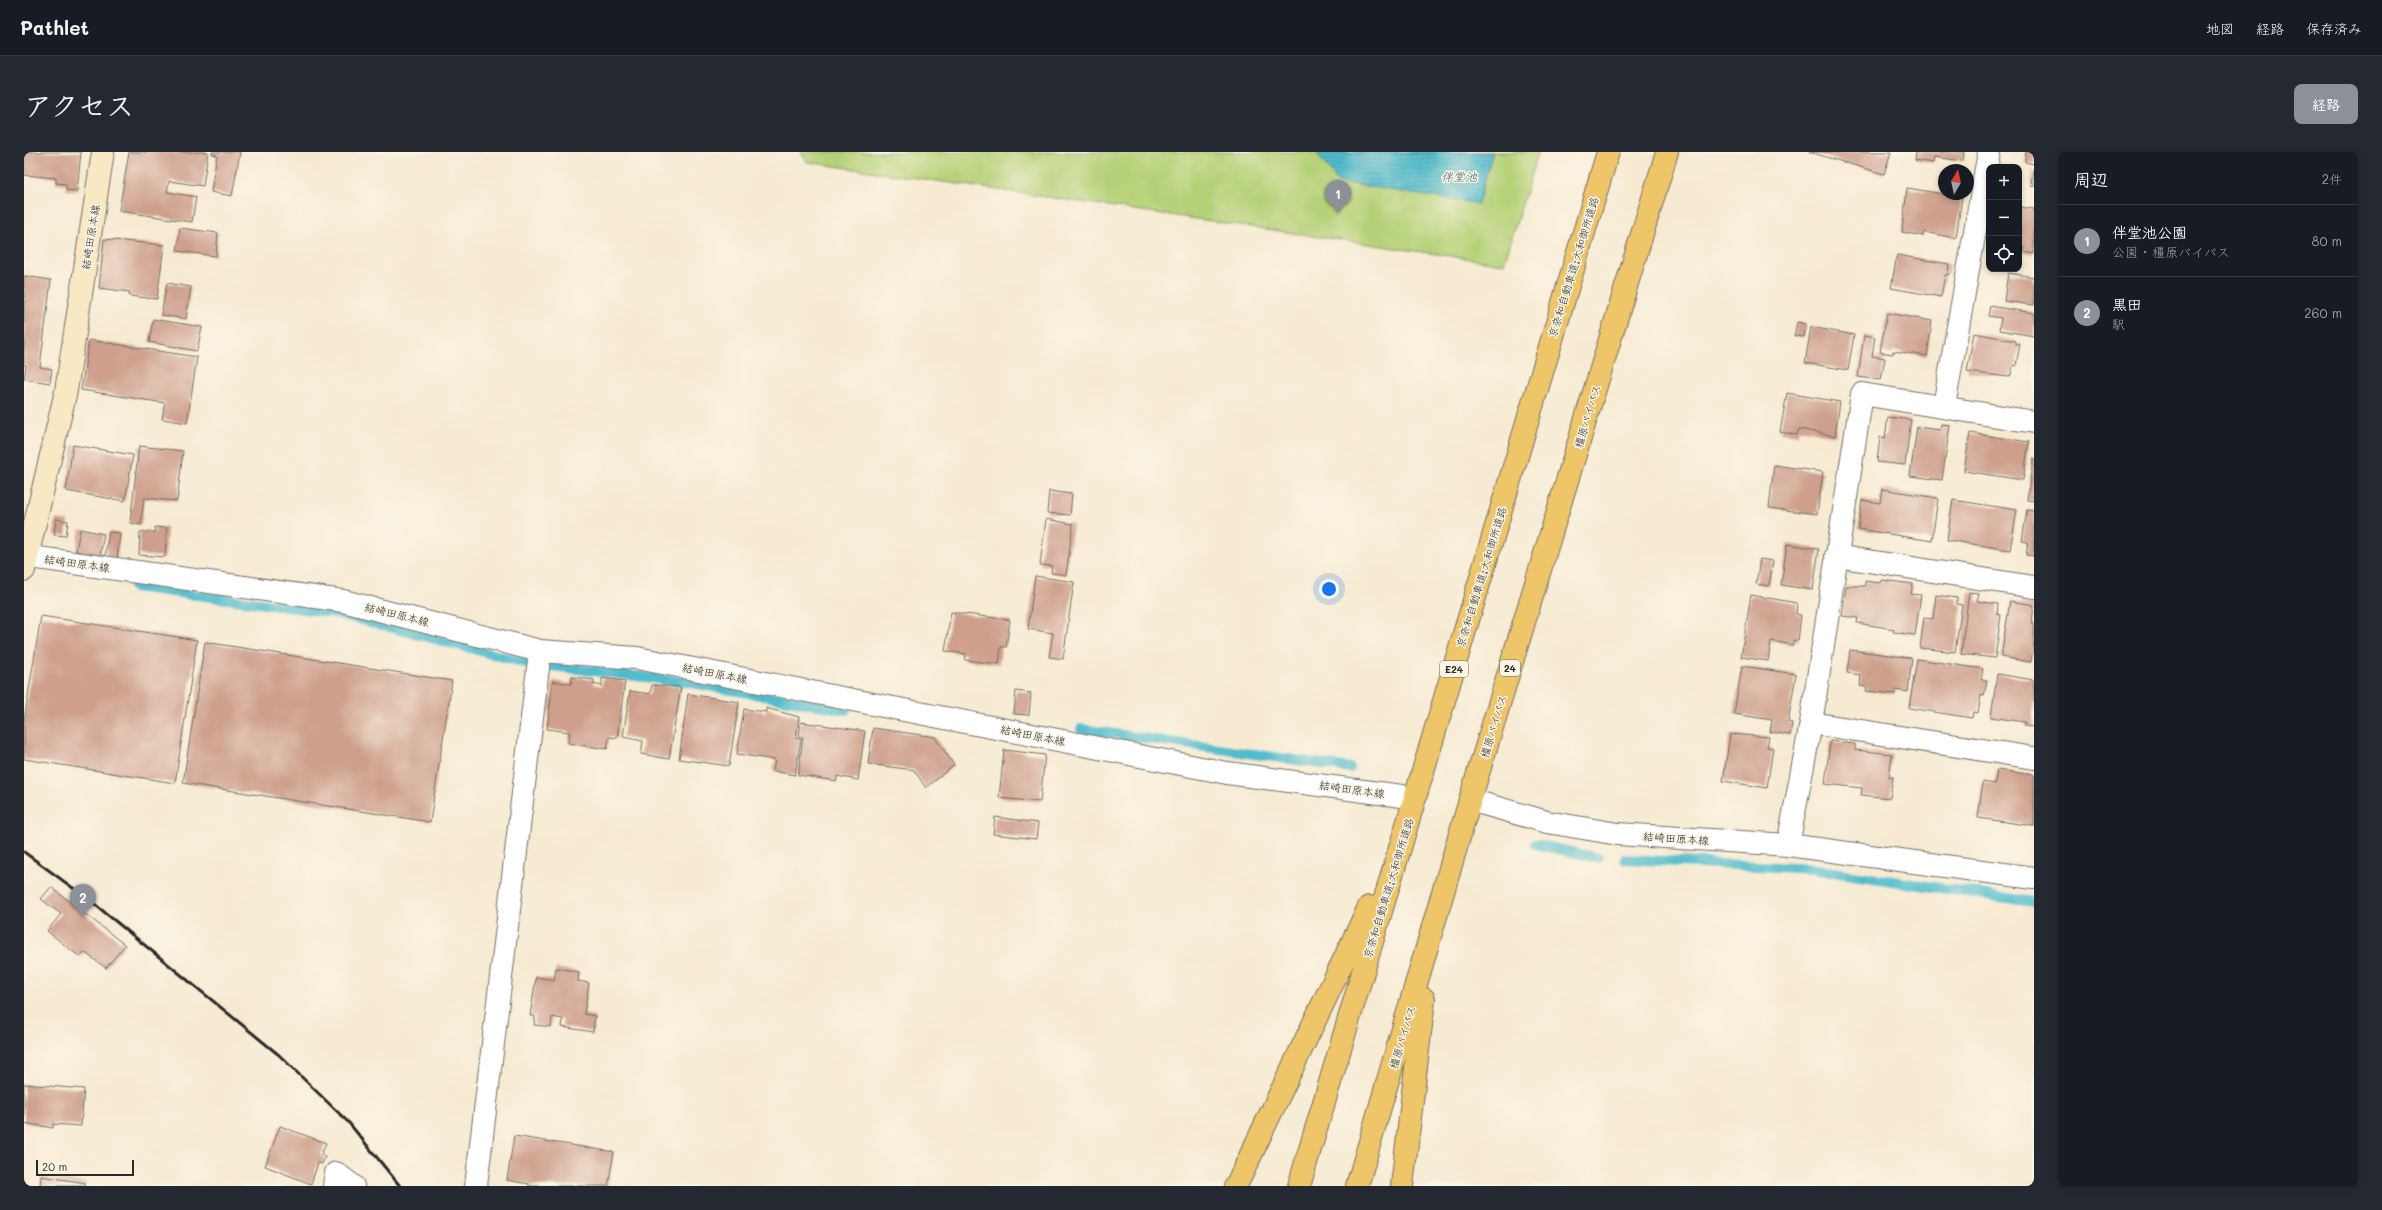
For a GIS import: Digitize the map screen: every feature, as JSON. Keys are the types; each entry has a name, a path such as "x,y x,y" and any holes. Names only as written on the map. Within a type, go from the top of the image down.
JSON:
{"highway":[{"path":"1286,1186 1594,152"},
{"name":"京奈和自動車道;大和御所道路","path":"1299,1186 1608,152"},
{"path":"1345,1186 1653,152"},
{"name":"橿原バイパス","path":"1357,1186 1431,938 1470,800 1667,152"},
{"path":"1236,1186 1369,907"},
{"path":"1402,1186 1431,938"}],"main road":[{"name":"結崎田原本線","path":"25,561 66,390 103,152"}],"street":[{"path":"1944,406 1989,152"},
{"path":"1788,845 1811,722 1862,394 1944,406 2034,422"},
{"path":"1836,556 2034,587"},
{"name":"結崎田原本線","path":"25,561 343,601 539,660 637,658 1227,773 1402,796"},
{"path":"476,1186 539,660"},
{"path":"1811,722 2034,758"},
{"name":"結崎田原本線","path":"1470,800 1547,822 1618,834 1788,845 1862,857 2034,878"},
{"path":"334,1186 336,1173 353,1186"}],"green space":[{"path":"801,152 1538,152 1504,264 807,162"}],"water":[{"name":"伴堂池","path":"1316,152 1493,152 1478,204 1338,182"}],"building":[{"path":"24,152 81,152 77,191 66,190 66,184 56,183 56,178 24,175"},
{"path":"129,152 208,152 203,186 169,181 167,192 196,197 192,222 119,211"},
{"path":"212,152 240,152 232,196 211,192 217,155 212,154"},
{"path":"1809,152 1891,152 1884,174"},
{"path":"1916,152 1964,152 1963,161 1934,157 1933,163 1915,160"},
{"path":"2026,152 2034,152 2034,164 2025,162"},
{"path":"2034,169 2034,186 2031,185"},
{"path":"1907,188 1938,193 1938,200 1962,200 1956,238 1924,232 1923,236 1902,232"},
{"path":"2022,207 2034,209 2034,254 2024,252 2025,248 2022,248"},
{"path":"180,228 218,233 216,256 177,251"},
{"path":"104,239 164,245 157,299 129,296 130,292 99,288"},
{"path":"1897,255 1949,264 1948,275 1945,275 1941,297 1891,288"},
{"path":"2008,273 2034,277 2034,305 2004,301"},
{"path":"24,276 51,280 40,367 52,369 50,383 24,379 26,365 24,365"},
{"path":"167,283 191,287 186,319 161,315"},
{"path":"1990,306 2034,313 2034,336 1999,330 2001,318 1988,316"},
{"path":"1887,313 1932,321 1927,356 1893,351 1893,354 1880,352"},
{"path":"153,319 202,327 197,351 149,342"},
{"path":"1797,322 1806,324 1804,337 1794,336"},
{"path":"1811,327 1854,335 1848,370 1805,363"},
{"path":"1974,333 2016,341 2016,344 2020,344 2016,366 2013,365 2011,375 2009,375 2009,377 1967,372"},
{"path":"1864,335 1875,337 1872,356 1885,358 1881,380 1858,377"},
{"path":"89,340 197,357 187,423 162,419 165,403 81,390"},
{"path":"1787,393 1840,402 1835,436 1799,429 1797,435 1780,432"},
{"path":"1888,417 1911,420 1905,465 1877,462 1880,437 1885,438"},
{"path":"1941,424 1950,425 1942,480 1910,476 1917,427 1940,430"},
{"path":"1970,433 2029,442 2023,480 1964,471"},
{"path":"73,445 133,455 125,501 66,491"},
{"path":"139,446 183,451 177,501 144,498 141,525 130,523"},
{"path":"2034,459 2034,501 2027,500"},
{"path":"1774,465 1823,472 1817,514 1769,508"},
{"path":"1882,489 1938,498 1932,541 1858,529 1862,500 1880,503"},
{"path":"1049,491 1072,494 1070,515 1047,513"},
{"path":"1953,500 2017,510 2010,550 1947,540"},
{"path":"2027,510 2034,511 2034,556 2026,555 2028,542 2022,541"},
{"path":"56,519 68,521 66,536 54,535"},
{"path":"1046,519 1073,524 1066,575 1051,573 1052,566 1040,565"},
{"path":"155,527 167,528 165,557 139,555 140,532 155,532"},
{"path":"80,529 104,534 100,556 76,551"},
{"path":"109,532 120,533 117,559 105,557"},
{"path":"1787,544 1819,549 1813,590 1781,585"},
{"path":"1760,559 1773,561 1769,586 1756,584"},
{"path":"1035,576 1074,582 1063,659 1049,657 1053,633 1028,629"},
{"path":"1882,580 1913,584 1911,594 1921,595 1915,635 1893,632 1894,629 1857,623 1858,618 1842,616 1846,586 1865,586 1865,581 1881,583"},
{"path":"1969,592 1979,593 1977,601 1998,604 1997,614 2001,615 1995,658 1961,654"},
{"path":"1751,595 1797,603 1796,614 1801,615 1798,641 1793,640 1793,645 1771,641 1768,661 1741,657"},
{"path":"1936,595 1957,598 1957,604 1962,605 1955,652 1920,648 1924,618 1933,619"},
{"path":"2010,601 2034,605 2032,623 2034,624 2034,642 2031,662 2001,657"},
{"path":"951,612 1010,620 1006,647 1001,647 999,664 965,660 966,654 945,651"},
{"path":"41,616 197,640 175,783 24,759 24,721"},
{"path":"205,642 452,681 430,822 183,783"},
{"path":"1850,650 1912,658 1908,692 1895,690 1895,694 1866,691 1867,687 1860,686 1861,675 1847,673"},
{"path":"1917,659 1983,669 1981,680 1987,680 1984,696 1981,695 1978,713 1973,712 1972,718 1909,708"},
{"path":"1742,666 1796,674 1788,722 1792,723 1790,735 1770,732 1772,720 1734,714"},
{"path":"1997,674 2034,680 2034,727 2025,726 2025,722 1991,717"},
{"path":"572,677 594,680 593,684 602,686 602,678 625,681 617,738 609,737 607,749 568,743 570,732 547,729 553,681 571,684"},
{"path":"652,685 681,687 669,759 641,754 643,741 623,737 630,691 650,694"},
{"path":"1016,691 1031,693 1029,715 1014,714"},
{"path":"688,694 739,702 729,766 679,759"},
{"path":"766,708 799,717 796,739 801,739 795,775 773,771 775,760 737,754 744,709 766,712"},
{"path":"801,722 865,731 858,780 837,776 837,781 798,775 803,737 799,737"},
{"path":"873,728 935,737 954,765 926,788 914,770 868,764"},
{"path":"1730,734 1769,737 1767,747 1773,748 1767,788 1723,781"},
{"path":"1830,741 1855,744 1855,750 1892,754 1889,777 1893,777 1890,798 1861,795 1862,788 1825,784"},
{"path":"1004,750 1045,755 1040,802 999,798"},
{"path":"1997,770 2034,775 2034,826 1978,818 1983,782 1995,784"},
{"path":"995,817 1038,823 1036,839 993,834"},
{"path":"51,887 125,945 106,968 84,952 80,957 47,931 61,914 41,899"},
{"path":"556,968 579,972 578,981 589,983 584,1014 595,1016 593,1032 562,1027 563,1019 552,1017 551,1027 534,1025 535,1016 530,1016 536,977 554,980"},
{"path":"24,1084 84,1089 81,1126 53,1124 53,1128 24,1123"},
{"path":"280,1126 326,1143 321,1155 325,1157 322,1164 318,1163 311,1184 265,1166"},
{"path":"514,1136 614,1152 608,1186 529,1186 529,1184 507,1180"},
{"path":"41,1176 86,1183 85,1186 40,1186"}],"waterway":[{"path":"134,587 335,613 526,663 686,682 846,710"},
{"path":"1081,729 1350,768"},
{"path":"1535,844 1598,858"},
{"path":"1625,859 1812,869 2034,902"}],"railway":[{"path":"24,852 92,902 279,1055 349,1123 400,1186"}],"place":[{"name":"伴堂池公園","path":"1338,213"},
{"name":"黒田","path":"83,917"}]}
